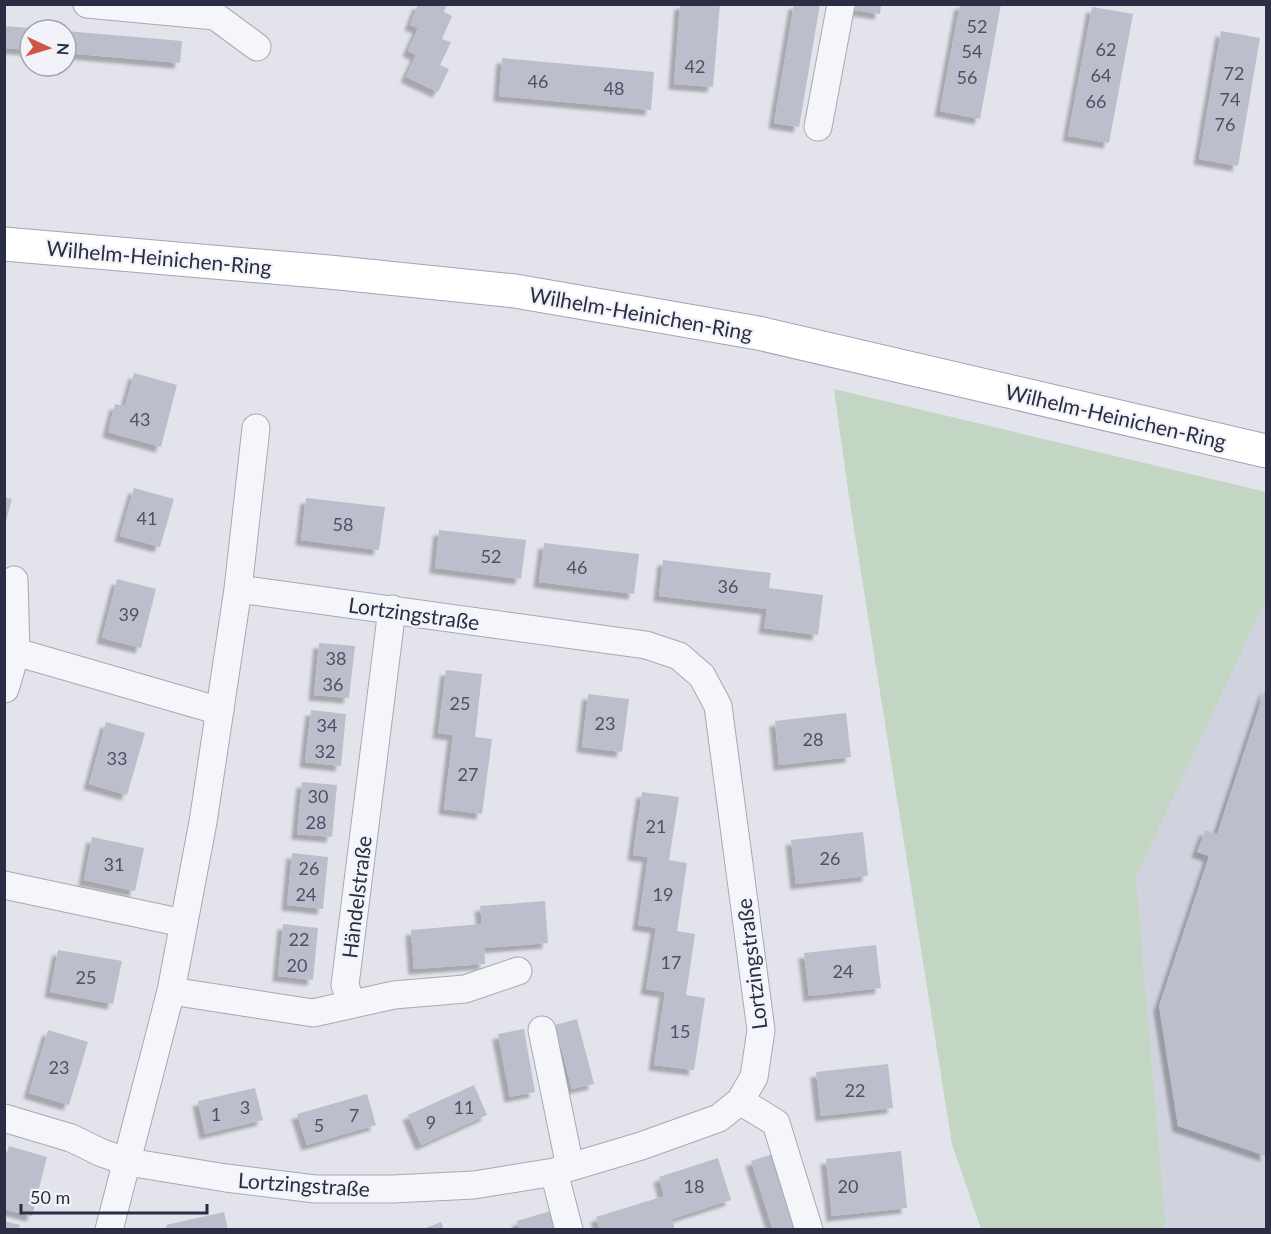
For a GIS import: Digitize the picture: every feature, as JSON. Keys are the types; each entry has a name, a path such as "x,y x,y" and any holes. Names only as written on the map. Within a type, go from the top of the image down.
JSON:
{"main road":[{"name":"Wilhelm-Heinichen-Ring","path":"4,244 329,272 515,291 758,333 1266,451"}],"street":[{"path":"87,4 215,16 258,46"},
{"path":"818,127 841,4"},
{"path":"109,1230 171,991 203,822 238,589 256,428"},
{"path":"5,689 16,652 14,580"},
{"name":"Lortzingstraße","path":"4,1118 71,1138 128,1162 226,1178 315,1189 393,1189 474,1185 562,1170 641,1146 719,1118 740,1101 754,1077 761,1030 718,706 702,676 679,656 646,645 238,589"},
{"name":"Händelstraße","path":"351,1003 345,985 392,609"},
{"path":"16,652 220,711"},
{"path":"4,885 183,923"},
{"path":"171,991 313,1013 394,995 465,989 518,971"},
{"path":"542,1030 569,1230"},
{"path":"740,1101 776,1123 809,1230"}],"shaded area":[{"path":"1266,600 1266,1229 1166,1229 1136,877"}],"green space":[{"path":"834,389 1266,492 1266,600 1136,877 1166,1229 981,1229 952,1144 849,497"}],"building":[{"path":"418,4 447,4 444,12 452,16 442,39 451,42 440,65 449,69 438,92 406,77 416,55 408,51 418,28 410,25"},
{"path":"680,4 720,4 713,87 674,84"},
{"path":"794,4 820,4 799,127 774,123"},
{"path":"856,4 881,4 880,14 855,10"},
{"path":"960,4 1001,4 980,119 940,111"},
{"path":"1092,7 1133,14 1109,143 1068,136"},
{"path":"4,26 18,27 18,49 4,48"},
{"path":"1221,31 1260,38 1238,166 1199,159"},
{"path":"78,32 182,41 180,63 78,54"},
{"path":"502,58 654,72 651,110 499,96"},
{"path":"134,373 177,385 161,447 108,432 115,404 125,406"},
{"path":"134,488 174,499 160,547 120,536"},
{"path":"4,497 12,499 5,525 4,525"},
{"path":"306,498 385,507 379,550 301,540"},
{"path":"439,530 526,540 521,579 435,568"},
{"path":"544,543 639,554 634,594 539,582"},
{"path":"663,560 771,573 769,588 823,595 818,635 764,628 767,609 659,596"},
{"path":"117,579 156,589 141,648 102,638"},
{"path":"319,643 355,646 349,698 314,695"},
{"path":"446,670 482,674 475,737 492,739 482,814 444,809 453,735 438,733"},
{"path":"1266,686 1266,1156 1178,1126 1159,1006 1209,856 1197,852 1205,830 1217,834"},
{"path":"588,694 629,699 622,752 582,747"},
{"path":"311,710 346,714 341,766 305,762"},
{"path":"846,713 851,757 779,765 775,721"},
{"path":"106,722 145,733 127,795 89,784"},
{"path":"302,782 337,785 332,837 297,834"},
{"path":"642,792 679,797 669,860 687,863 677,931 695,934 686,995 705,998 694,1070 654,1065 665,992 646,989 656,928 638,925 648,857 633,855"},
{"path":"863,832 868,876 796,884 791,840"},
{"path":"92,837 144,848 135,891 84,880"},
{"path":"292,853 328,857 323,909 287,905"},
{"path":"545,901 548,943 484,948 485,964 414,969 411,930 482,924 480,906"},
{"path":"283,924 318,928 313,980 278,976"},
{"path":"876,945 881,988 809,996 804,953"},
{"path":"58,950 122,961 113,1004 50,992"},
{"path":"577,1019 594,1084 572,1089 555,1025"},
{"path":"524,1029 535,1092 510,1097 498,1034"},
{"path":"48,1030 88,1042 69,1105 29,1093"},
{"path":"888,1064 893,1108 821,1116 816,1072"},
{"path":"474,1085 487,1115 421,1145 408,1115"},
{"path":"255,1088 263,1120 205,1134 198,1101"},
{"path":"367,1094 376,1125 307,1145 297,1114"},
{"path":"9,1146 47,1157 32,1216 4,1209 4,1163"},
{"path":"901,1151 907,1208 832,1216 826,1159"},
{"path":"773,1154 796,1230 773,1230 751,1161"},
{"path":"718,1158 731,1200 672,1219 675,1230 600,1230 596,1217 664,1196 659,1177"},
{"path":"557,1209 563,1230 520,1230 517,1221"},
{"path":"224,1212 228,1230 167,1230 166,1225"},
{"path":"4,1221 20,1225 18,1230 4,1230"},
{"path":"441,1222 444,1230 423,1230 423,1229"}]}
